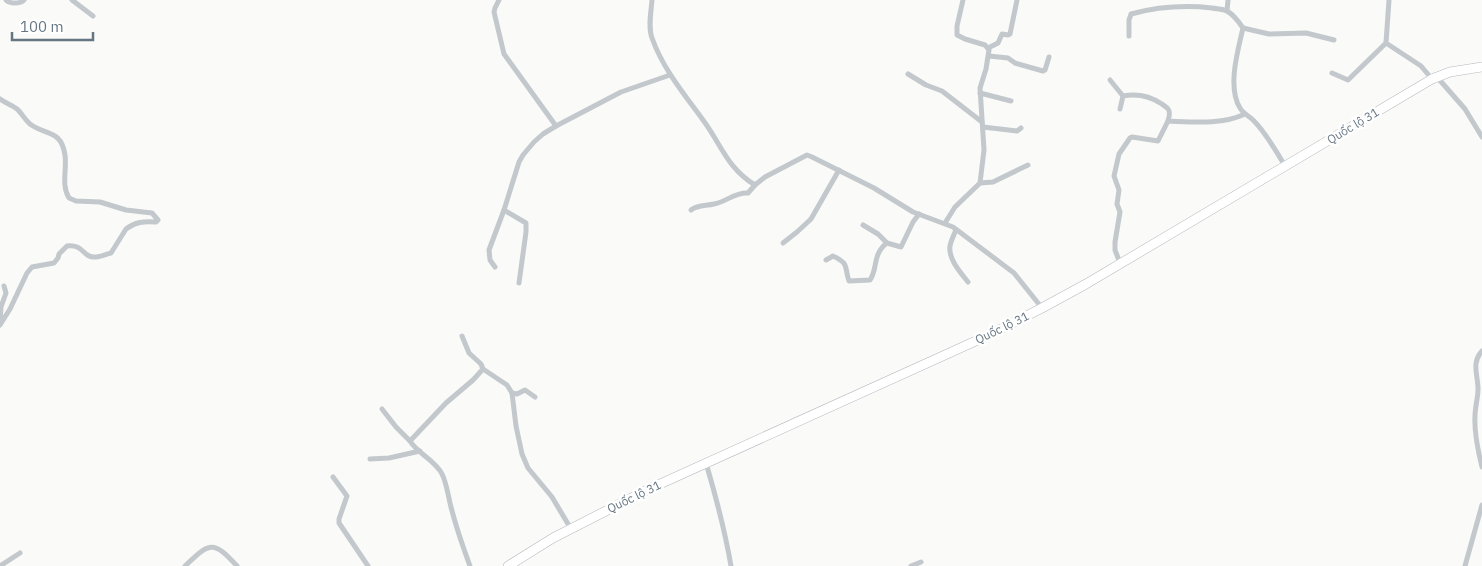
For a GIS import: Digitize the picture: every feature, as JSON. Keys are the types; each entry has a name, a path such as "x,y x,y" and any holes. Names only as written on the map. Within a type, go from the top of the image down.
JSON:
{"highway":[{"name":"Quốc lộ 31","path":"508,566 553,538 649,488 989,335 1042,308 1086,284 1435,78 1460,70 1482,67"}],"street":[{"path":"6,0 18,3 24,0"},
{"path":"72,0 93,16"},
{"path":"499,0 494,12 504,54 556,126"},
{"path":"652,0 652,38 670,75 703,120 729,161 743,176 755,185"},
{"path":"945,223 955,207 980,183 984,150 980,93 989,56 988,48 986,45 956,35 963,0"},
{"path":"988,48 998,43 1002,34 1010,34 1017,0"},
{"path":"1227,11 1228,0"},
{"path":"1332,73 1348,80 1386,44 1389,0"},
{"path":"1128,36 1130,16 1135,13 1174,7 1227,11 1237,19 1243,28 1269,34 1306,32 1334,40"},
{"path":"1243,28 1236,61 1234,84 1238,104 1241,111 1256,122 1285,166"},
{"path":"1386,44 1421,66 1435,78 1465,109 1482,137"},
{"path":"989,56 1008,58 1015,63 1042,71 1045,70 1049,57"},
{"path":"908,74 926,85 942,91 982,124 1013,131 1021,128"},
{"path":"495,267 488,254 523,154 537,138 621,92 670,75"},
{"path":"1110,80 1123,96"},
{"path":"980,93 1011,101"},
{"path":"1120,263 1115,250 1120,212 1117,204 1119,190 1114,180 1119,154 1131,137 1158,141 1168,121 1169,113 1168,108 1152,98 1132,95 1123,96"},
{"path":"1120,109 1123,96"},
{"path":"0,99 17,108 25,120 33,126 58,138 65,154 64,188 69,198 76,201 100,202 126,210 152,213 158,220 156,222 140,222 128,227 111,253 94,258 88,256 80,247 67,246 59,254 54,264 32,267 27,273 10,310 0,324"},
{"path":"1168,121 1220,121 1245,114"},
{"path":"691,210 694,207 716,204 740,193 748,193 765,177 807,155 868,185 919,214 945,223 956,230 1014,274 1042,308"},
{"path":"980,183 993,182 1028,165"},
{"path":"783,243 811,219 839,170"},
{"path":"504,210 526,223 519,283"},
{"path":"863,225 878,234 887,243 901,247 919,214"},
{"path":"956,230 950,252 968,282"},
{"path":"826,260 833,256 843,262 847,268 849,281 870,280 881,249 887,243"},
{"path":"0,324 1,308 6,293 4,286"},
{"path":"462,336 469,353 482,364 483,369 507,385 512,393 516,426 522,454 528,468 552,497 571,529"},
{"path":"1482,351 1478,356 1476,365 1478,388 1475,420 1482,467"},
{"path":"410,441 446,403 483,369"},
{"path":"512,393 519,394 525,390 534,397"},
{"path":"382,409 396,427 442,473 446,482 456,528 470,566"},
{"path":"370,459 389,458 420,451"},
{"path":"706,463 728,544 731,566"},
{"path":"334,477 347,496 338,523 368,566"},
{"path":"1465,566 1482,505"},
{"path":"185,566 212,546 217,548 237,566"},
{"path":"0,566 20,553"},
{"path":"911,566 921,562"}]}
